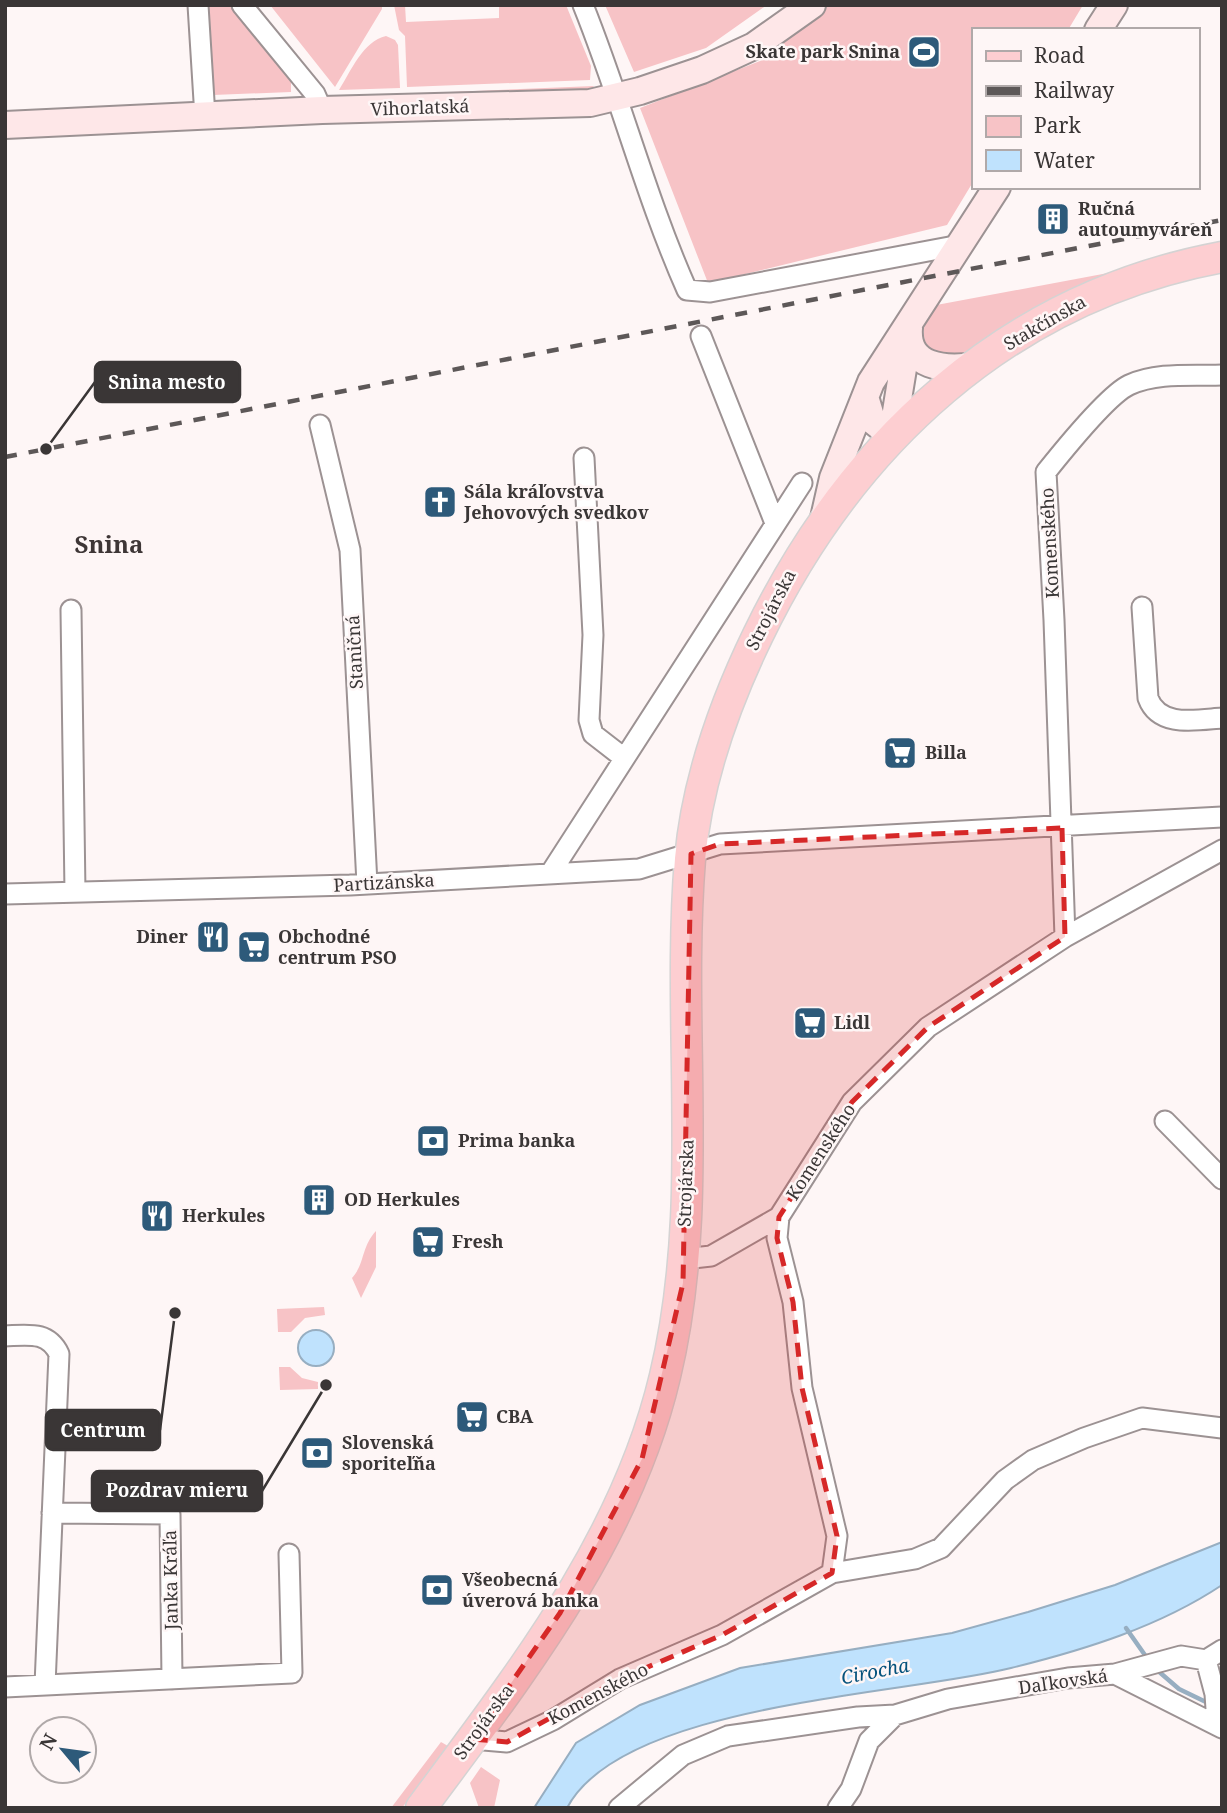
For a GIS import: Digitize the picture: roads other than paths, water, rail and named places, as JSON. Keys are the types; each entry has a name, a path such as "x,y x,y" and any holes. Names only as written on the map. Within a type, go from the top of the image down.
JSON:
{"main road":[{"name":"Vihorlatská","path":"5,125 322,110 590,103 618,97 713,65 754,46 812,5"},
{"path":"1099,28 1114,5"},
{"name":"Strojárska","path":"824,518 833,478 871,382 909,331 996,189"},
{"name":"Stakčínska","path":"892,436 927,402 974,366 1044,320 1111,286 1222,257"},
{"path":"909,331 921,359 931,365 941,369 974,366"},
{"name":"Strojárska","path":"421,1808 560,1613 623,1503 642,1459 666,1375 679,1309 684,1259 688,1120 687,913 691,854 708,762 725,711 785,579 824,518 892,436 909,331"},
{"path":"866,400 872,421 892,436"}],"street":[{"path":"198,5 205,117"},
{"path":"243,5 315,94 322,110"},
{"path":"583,5 618,97 667,246 687,290 710,292 960,245"},
{"path":"701,336 775,523"},
{"name":"Komenského","path":"1065,937 1046,472 1082,429 1127,386 1154,377 1222,375"},
{"name":"Staničná","path":"320,425 350,550 367,884"},
{"path":"584,458 593,635 589,720 593,734 624,758"},
{"path":"550,874 802,483"},
{"path":"1142,607 1148,698 1152,709 1160,716 1186,721 1222,718"},
{"path":"71,610 75,892"},
{"path":"691,854 720,844 1062,828 1222,817"},
{"name":"Komenského","path":"832,1573 837,1536 802,1388 793,1302 777,1238 779,1217 852,1102 928,1027 1065,937 1222,849"},
{"name":"Partizánska","path":"5,894 367,884 639,869 691,854"},
{"path":"1165,1121 1222,1179"},
{"name":"Komenského","path":"684,1259 711,1256 779,1217"},
{"path":"5,1336 42,1336 53,1342 59,1354 45,1685"},
{"name":"Komenského","path":"472,1739 506,1742 553,1720 620,1679 722,1635 832,1573 915,1559 941,1548 1005,1480 1033,1460 1084,1438 1142,1418 1222,1428"},
{"name":"Janka Kráľa","path":"52,1513 170,1514 172,1679"},
{"path":"5,1688 292,1673 289,1554"},
{"path":"1115,1674 1181,1656 1214,1655 1218,1723"},
{"name":"Daľkovská","path":"619,1808 683,1755 728,1737 858,1717 895,1715 948,1699 1068,1678 1115,1674 1218,1723"},
{"name":"Daľkovská","path":"838,1808 851,1789 869,1741 895,1715"},
{"path":"858,1717 869,1741"}],"water":[{"path":"316,1330 329,1335 334,1348 329,1361 316,1366 303,1361 298,1348 303,1335"},
{"name":"Cirocha","path":"1222,1542 1222,1585 1147,1625 1066,1653 1011,1668 838,1696 704,1725 645,1746 598,1773 567,1808 534,1808 576,1743 640,1705 740,1668 952,1633 1028,1612 1115,1585"}],"waterway":[{"path":"1126,1628 1147,1658"},
{"path":"1157,1670 1179,1689 1208,1703"}],"railway":[{"path":"5,457 1222,220"}],"place":[{"name":"Skate park Snina","path":"924,52"},
{"name":"Ručná autoumyváreň","path":"1053,219"},
{"name":"Snina mesto","path":"46,449"},
{"name":"Sála kráľovstva Jehovových svedkov","path":"440,502"},
{"name":"Billa","path":"900,753"},
{"name":"Diner","path":"213,937"},
{"name":"Obchodné centrum PSO","path":"254,947"},
{"name":"Lidl","path":"810,1023"},
{"name":"Prima banka","path":"433,1141"},
{"name":"OD Herkules","path":"319,1200"},
{"name":"Herkules","path":"157,1216"},
{"name":"Fresh","path":"428,1242"},
{"name":"Centrum","path":"175,1313"},
{"name":"Pozdrav mieru","path":"326,1385"},
{"name":"CBA","path":"472,1417"},
{"name":"Slovenská sporiteľňa","path":"317,1453"},
{"name":"Všeobecná úverová banka","path":"437,1590"}],"district":[{"name":"Snina","path":"109,545"}]}
